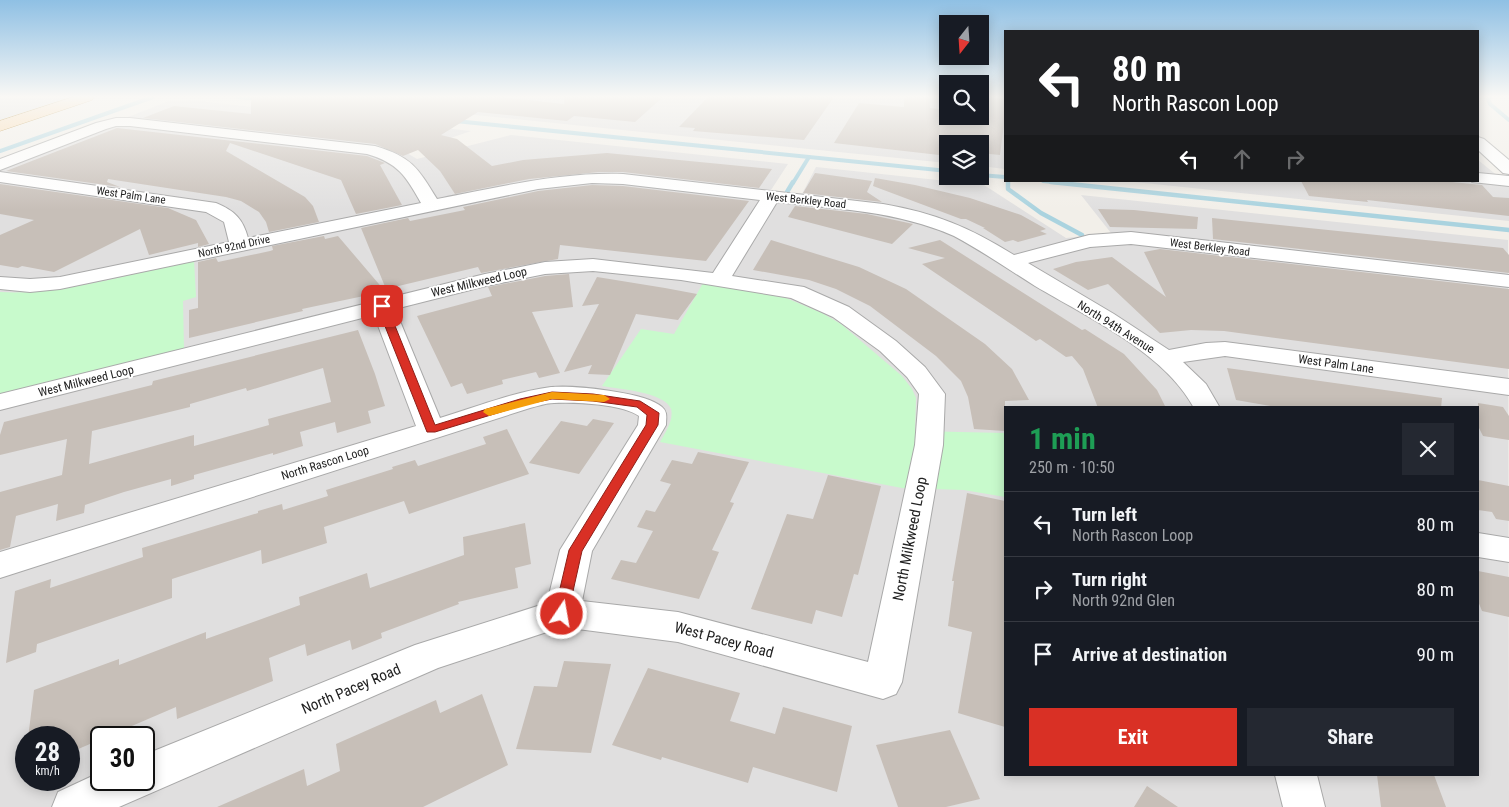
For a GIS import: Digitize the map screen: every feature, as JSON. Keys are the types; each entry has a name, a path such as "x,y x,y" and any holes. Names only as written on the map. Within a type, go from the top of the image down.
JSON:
{"street":[{"path":"0,165 82,135"},
{"path":"234,135 359,148 387,154 408,165 431,204"},
{"path":"1479,143 1509,169"},
{"name":"West Palm Lane","path":"0,177 210,207 226,213 235,221 240,245"},
{"name":"West Berkley Road","path":"431,204 538,184 592,178 623,179 909,214 963,233 1010,262 1089,241 1131,238 1509,281"},
{"path":"1479,178 1509,180"},
{"path":"719,279 772,196"},
{"name":"North 92nd Drive","path":"0,283 36,286 60,283 431,204"},
{"name":"North 94th Avenue","path":"1010,262 1143,342 1195,386 1204,398 1206,406"},
{"name":"West Milkweed Loop","path":"0,402 485,280 545,268 593,265 637,268 796,292 841,312 888,346 916,372 932,394"},
{"path":"382,306 431,430"},
{"name":"West Palm Lane","path":"1163,358 1206,350 1225,349 1509,387"},
{"name":"North Milkweed Loop","path":"883,682 902,577 930,446 932,394"},
{"name":"North Rascon Loop","path":"0,565 524,401 552,395 593,397 640,404 653,413 652,425 576,550 562,614"},
{"path":"1479,545 1509,550"},
{"name":"West Pacey Road","path":"562,614 678,627 883,682"},
{"name":"North Pacey Road","path":"155,770 428,656 562,614"},
{"path":"1296,776 1304,807"},
{"path":"73,807 108,791"}],"shaded area":[{"path":"66,135 460,135 407,153 417,159 511,135 788,164 771,190 802,194 816,167 939,180 939,185 984,185 1066,238 1111,233 1081,195 1508,240 1509,807 0,807 0,159"},
{"path":"668,135 1004,135 1004,169 989,167 989,135 939,135 939,162"},
{"path":"1479,161 1509,185 1509,221 1135,182 1479,182"}],"green space":[{"path":"194,260 196,297 183,301 184,349 0,395 0,292 47,291 72,287"},
{"path":"703,283 786,298 822,313 841,324 902,376 916,398 915,431 1004,433 1004,497 964,490 902,488 660,442 669,426 672,413 667,403 640,392 602,386 641,329 674,334"}],"building":[{"path":"100,135 176,135 367,156 385,163 380,165 402,205 356,214 341,180 230,143 226,151 305,197 313,206 319,222 269,232 266,222 259,212 241,201 226,197 108,179 107,182 120,187 6,171"},
{"path":"292,135 442,135 457,139 492,166 523,160 607,153 772,169 759,188 623,172 599,172 529,179 455,194 440,171 418,150 403,156 375,144"},
{"path":"738,135 808,135 804,140"},
{"path":"839,135 1003,135 1000,155 989,154 989,135 939,135 939,155 834,143"},
{"path":"815,173 872,181 867,192 882,202 803,193"},
{"path":"875,178 970,198 1021,215 1046,229 1040,231 1047,234 1018,242 1013,240 1005,242 983,228 985,228 966,219 961,219 873,186"},
{"path":"1302,182 1452,182 1482,185 1493,197 1509,198 1509,216 1367,200 1368,202 1309,196"},
{"path":"0,184 168,208 196,220 209,244 198,247 198,243 149,255 140,229 54,272 22,266 18,268 0,265 0,235 34,220 0,214"},
{"path":"592,185 623,186 749,201 706,261 560,245 558,259 481,273 478,267 386,289 361,228 408,218 410,221 465,210 463,207 538,191"},
{"path":"795,206 867,214 913,224 892,244 788,217"},
{"path":"1098,209 1134,210 1198,217 1197,229 1110,227"},
{"path":"1212,218 1503,248 1509,255 1509,273 1213,239"},
{"path":"324,236 325,239 338,236 384,290 189,338 189,310 198,308 198,262 216,258 218,262 270,251 273,250 272,246"},
{"path":"771,240 859,267 906,289 985,344 1012,369 1029,400 1005,401 1004,431 974,429 968,397 961,381 936,356 870,306 836,289 809,280 753,270"},
{"path":"940,240 1082,330 1085,329 1124,354 1157,390 1165,406 1097,406 1083,369 1072,356 1066,357 1040,339 1036,341 922,264 945,258 908,248"},
{"path":"1160,249 1509,289 1509,369 1224,331 1191,330 1160,333 1108,284 1088,290 1053,269 1076,262 1112,257 1166,297 1144,252"},
{"path":"569,274 573,307 532,312 560,373 539,378 536,372 502,380 503,384 467,394 462,383 451,387 417,316 492,296 488,287 545,276"},
{"path":"597,277 697,294 678,320 636,314 610,375 588,374 592,365 564,372 599,304 582,306"},
{"path":"358,330 385,406 368,411 371,423 337,433 335,422 300,432 303,446 194,475 194,479 171,486 171,479 124,492 85,505 84,513 56,521 58,504 16,516 10,547 0,550 0,492 62,475 67,439 0,455 0,435 4,422 152,385 153,381","holes":["323,368 331,402 268,419 269,425 194,446 194,435 89,464 92,431 190,407 190,404 246,388 247,391"]},
{"path":"1227,368 1442,398 1441,406 1271,406 1236,400"},
{"path":"1478,403 1503,407 1509,416 1509,440 1483,436 1479,428"},
{"path":"593,419 614,423 579,474 529,463 561,421 587,426"},
{"path":"507,429 529,474 409,514 404,501 324,527 327,543 262,564 261,550 172,579 172,598 37,644 36,652 6,663 15,591 51,579 50,588 143,557 142,548 282,504 283,510 328,496 326,490 393,469 392,467 415,460 418,466 486,444 483,437"},
{"path":"698,452 749,462 730,502 734,503 712,550 719,552 699,599 611,579 621,560 636,563 653,531 637,527 646,510 655,512 671,484 660,481 672,460 692,464"},
{"path":"828,475 881,486 858,575 854,574 842,617 816,610 812,624 751,609 787,514 813,519"},
{"path":"1479,480 1509,486 1509,521 1496,519 1492,512 1479,510"},
{"path":"967,493 1004,501 1004,727 958,713 972,632 948,626 954,581 952,581"},
{"path":"525,523 531,564 515,568 518,588 458,602 459,604 381,633 382,638 352,650 350,640 307,656 305,644 269,658 273,681 177,719 176,707 132,726 90,726 90,744 80,748 80,726 30,726 34,690 119,659 119,665 206,632 206,639 300,605 299,597 367,573 370,588 464,555 463,537"},
{"path":"1479,571 1509,577 1509,617 1482,611 1479,604"},
{"path":"564,661 611,664 591,753 516,749 534,686 557,687"},
{"path":"648,668 740,693 730,721 775,734 783,707 852,726 837,792 753,767 748,783 662,757 661,760 612,745"},
{"path":"482,694 508,765 423,807 217,807 304,769 307,786 340,771 336,744 436,700 440,713"},
{"path":"950,730 980,799 946,807 898,807 876,745"},
{"path":"1377,776 1434,776 1446,807 1381,807"},
{"path":"1147,786 1178,807 1134,807"}],"waterway":[{"path":"0,151 46,135"},
{"path":"590,135 939,170"},
{"path":"793,183 809,157"},
{"path":"989,176 1004,177"},
{"path":"787,192 793,182"},
{"path":"1008,182 1008,189 1041,213 1082,235"},
{"path":"1051,182 1509,230"},
{"path":"1053,182 1063,183"}],"slow traffic":[{"path":"489,412 524,401 552,395 604,399"}],"route":[{"path":"382,306 431,430 524,401 552,395 593,397 640,404 653,413 652,425 576,550 562,614"}]}
